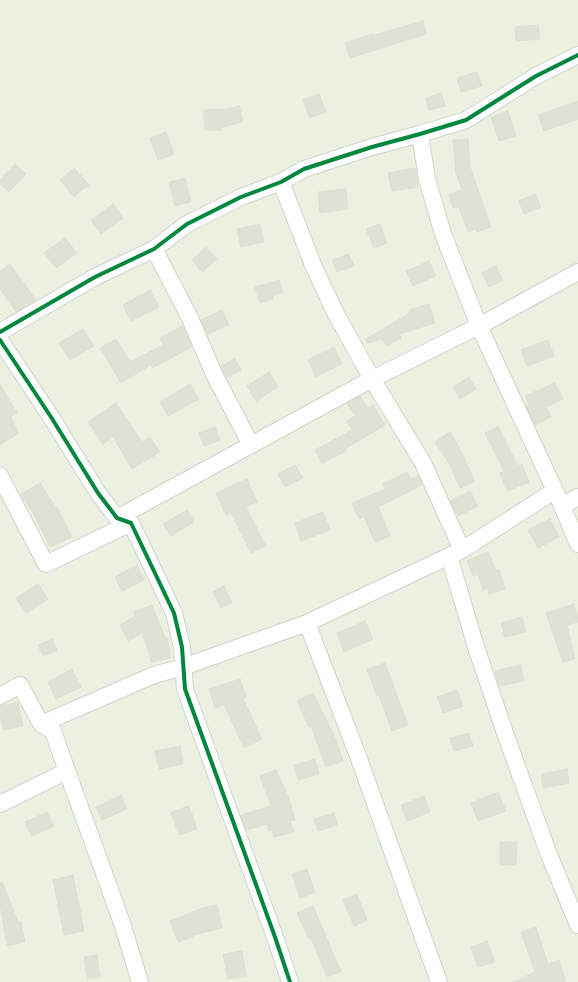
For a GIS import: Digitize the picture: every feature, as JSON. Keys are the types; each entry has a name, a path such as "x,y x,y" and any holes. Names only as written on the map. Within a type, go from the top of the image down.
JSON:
{"street":[{"path":"0,332 95,277 154,249 187,224 241,197 282,182 304,169 372,147 466,120 536,76 578,55"},
{"path":"420,134 427,179 442,234 479,326 578,544"},
{"path":"282,182 313,264 336,316 423,463 456,553 476,647 548,852 578,925"},
{"path":"154,249 190,316 214,374 251,445"},
{"path":"0,476 46,564 124,521 251,445 372,379 479,326 578,272"},
{"path":"0,340 51,417 98,493 124,521 174,613 182,647 185,689 276,937 290,982"},
{"path":"40,724 154,675 184,667 307,623 456,553 554,491"},
{"path":"562,506 578,497"},
{"path":"307,623 358,756 439,982"},
{"path":"0,696 20,685 40,724 53,731 66,771 122,923 140,982"},
{"path":"0,804 66,771"}],"shaded area":[{"path":"0,0 578,0 578,982 0,982"}],"building":[{"path":"423,21 426,34 350,58 345,43"},
{"path":"538,25 540,39 516,41 515,27"},
{"path":"477,72 482,86 461,92 457,78"},
{"path":"441,93 445,106 429,110 426,98"},
{"path":"319,94 326,112 310,118 303,100"},
{"path":"578,101 578,119 544,131 538,115"},
{"path":"239,106 243,122 222,127 222,130 205,130 204,110 228,109"},
{"path":"508,111 516,136 499,141 491,117"},
{"path":"166,132 174,154 158,160 150,138"},
{"path":"468,139 470,167 491,227 477,232 476,229 468,232 459,207 453,208 449,195 462,190 456,173 453,140"},
{"path":"15,164 26,174 9,192 0,184 0,180"},
{"path":"74,168 90,186 84,188 74,197 60,180"},
{"path":"415,168 418,187 392,191 388,173"},
{"path":"185,178 191,202 175,206 169,182"},
{"path":"346,189 348,209 320,213 318,192"},
{"path":"535,194 541,207 524,214 519,201"},
{"path":"113,204 123,218 101,234 91,220"},
{"path":"260,224 264,242 241,247 237,229"},
{"path":"380,224 387,243 374,248 366,229"},
{"path":"65,238 77,253 56,268 44,253"},
{"path":"206,247 217,259 202,272 192,260"},
{"path":"349,254 354,266 337,272 332,260"},
{"path":"429,261 436,276 413,286 406,271"},
{"path":"10,264 36,300 16,312 0,289 0,271"},
{"path":"496,266 503,280 489,287 482,273"},
{"path":"279,280 283,292 272,296 273,299 260,303 255,287"},
{"path":"150,290 159,307 131,321 123,305"},
{"path":"429,304 435,323 399,334 401,338 387,346 382,339 368,343 366,339 410,313 409,310"},
{"path":"222,310 229,325 207,334 201,320"},
{"path":"183,326 192,347 152,368 151,365 121,383 100,348 116,339 130,362 163,345 160,338"},
{"path":"83,329 94,346 70,360 59,343"},
{"path":"548,340 554,356 527,366 521,350"},
{"path":"334,347 342,364 316,377 308,360"},
{"path":"235,359 241,370 227,377 221,366"},
{"path":"269,372 278,387 256,401 247,386"},
{"path":"469,377 476,389 460,399 453,387"},
{"path":"555,383 563,399 546,407 551,417 535,425 526,406 529,405 525,396"},
{"path":"0,384 17,413 10,417 19,433 0,445"},
{"path":"190,384 199,399 168,416 160,402"},
{"path":"360,396 368,408 373,405 385,425 345,449 346,451 322,463 315,450 352,430 347,421 355,416 347,404"},
{"path":"116,403 142,442 150,437 160,452 132,469 113,437 103,444 88,422"},
{"path":"498,426 518,466 522,464 529,482 507,491 500,473 504,471 485,433"},
{"path":"215,427 220,440 204,446 199,433"},
{"path":"450,432 461,451 475,482 460,488 449,463 435,442"},
{"path":"295,465 303,478 285,487 278,474"},
{"path":"407,472 411,479 418,476 422,485 378,507 390,536 375,542 364,517 359,519 352,503 385,489 383,484"},
{"path":"247,479 257,502 246,507 266,546 251,553 231,513 226,515 216,493"},
{"path":"40,483 56,508 57,507 72,537 50,547 30,507 29,508 21,494"},
{"path":"470,491 478,506 458,516 450,501"},
{"path":"187,510 194,522 171,536 163,524"},
{"path":"323,512 330,530 301,541 295,523"},
{"path":"550,519 559,537 538,548 528,530"},
{"path":"488,552 496,570 499,569 505,589 489,594 488,588 483,590 478,574 473,576 467,561"},
{"path":"137,565 144,580 122,591 115,577"},
{"path":"38,584 48,599 26,613 16,598"},
{"path":"224,586 232,602 221,608 213,592"},
{"path":"574,604 578,622 567,625 575,659 563,662 546,613"},
{"path":"152,605 165,638 167,637 171,658 151,662 142,633 128,641 120,625 135,616 134,612"},
{"path":"522,617 526,632 505,637 501,623"},
{"path":"365,621 373,639 344,652 337,633"},
{"path":"52,639 57,650 43,656 38,645"},
{"path":"385,663 408,725 392,731 379,695 377,696 367,669"},
{"path":"521,665 524,681 499,686 495,671"},
{"path":"72,669 81,687 56,699 48,682"},
{"path":"240,679 246,697 243,698 262,739 244,748 224,705 215,708 209,689"},
{"path":"457,690 463,706 443,713 437,697"},
{"path":"313,693 335,738 343,761 326,767 311,726 309,727 297,701"},
{"path":"18,702 23,726 4,730 0,715 0,706"},
{"path":"469,733 473,746 454,751 450,738"},
{"path":"180,746 183,764 159,769 155,751"},
{"path":"315,759 319,774 298,780 294,765"},
{"path":"567,769 569,783 543,788 541,774"},
{"path":"276,770 289,799 295,820 290,821 294,832 274,837 272,830 269,831 267,824 246,830 241,815 271,806 260,776"},
{"path":"498,792 506,811 478,821 471,803"},
{"path":"121,795 127,809 102,820 96,807"},
{"path":"424,796 430,812 407,821 401,805"},
{"path":"189,806 197,829 179,835 171,812"},
{"path":"47,812 54,826 32,836 25,822"},
{"path":"334,813 337,825 318,831 314,819"},
{"path":"500,842 517,842 516,865 500,865"},
{"path":"307,869 315,893 300,898 292,874"},
{"path":"73,875 84,931 64,935 53,880"},
{"path":"2,882 18,922 21,921 25,942 7,946 0,904 0,883"},
{"path":"357,894 367,920 354,926 343,900"},
{"path":"217,905 222,928 193,935 193,937 178,942 170,921 203,908"},
{"path":"313,906 341,972 327,977 311,938 309,939 297,913"},
{"path":"536,927 548,964 559,960 566,982 514,982 535,972 521,932"},
{"path":"487,941 495,962 478,967 471,947"},
{"path":"242,951 246,976 228,979 223,954"},
{"path":"97,955 100,977 87,979 84,957"}],"cycle path":[{"path":"0,332 95,277 154,249 187,224 241,197 281,182 304,169 372,147 466,120 536,76 578,55"},
{"path":"0,340 51,417 98,493 117,518 131,523 174,613 182,647 185,689 290,982"}]}
